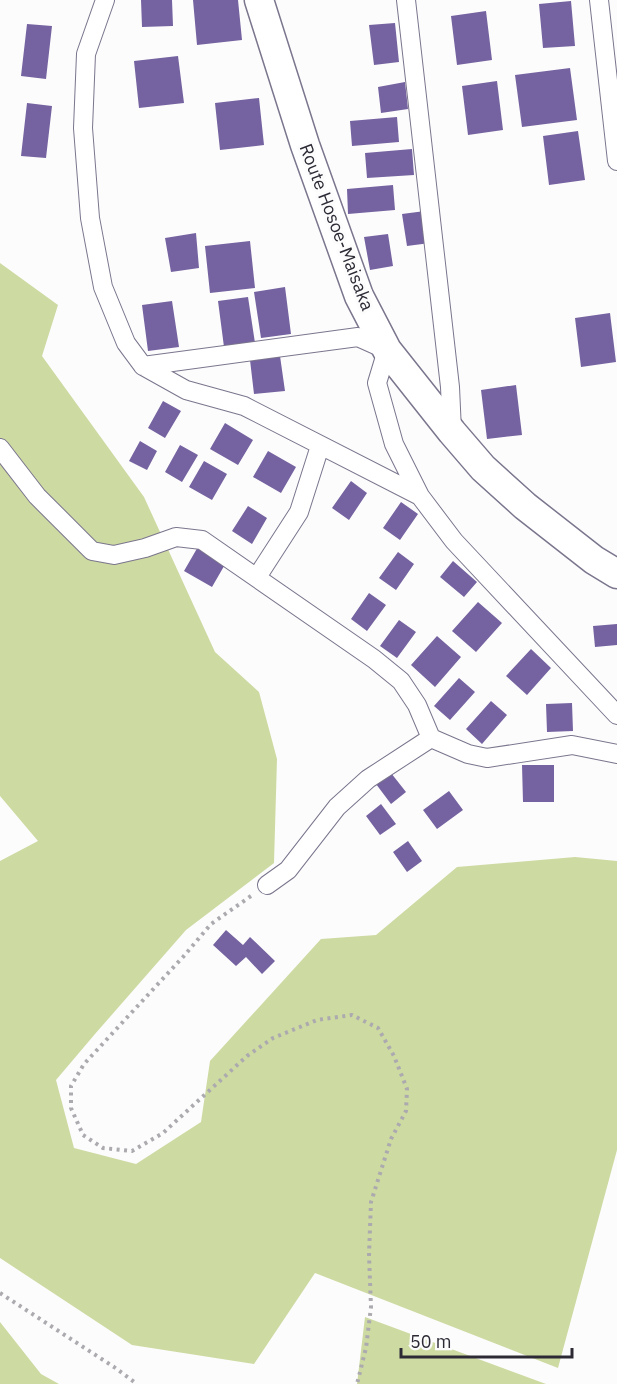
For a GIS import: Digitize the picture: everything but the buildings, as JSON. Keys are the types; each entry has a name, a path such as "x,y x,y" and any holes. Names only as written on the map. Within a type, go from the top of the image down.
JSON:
{"main road":[{"name":"Route Hosoe-Maisaka","path":"259,0 305,145 359,296 387,350 483,468 525,506 594,560 617,574"}],"street":[{"path":"105,0 86,54 83,128 90,218 103,287 126,343 143,366 186,390 244,406 420,496"},
{"path":"406,0 449,375 452,432"},
{"path":"599,0 612,60 617,161"},
{"path":"143,366 358,337 387,350 377,383 394,444 420,496 454,541 617,715"},
{"path":"257,577 299,512 320,446"},
{"path":"0,448 37,496 92,550 114,555 145,548 176,537 202,540 257,577 374,659 401,681 417,705 431,738 468,754 486,758 572,745 617,754"},
{"path":"267,885 288,870 337,807 360,786 431,738"}],"path":[{"path":"267,885 211,924 84,1064 71,1086 71,1108 83,1135 103,1148 132,1151 163,1133 247,1056 273,1038 316,1020 352,1015 378,1028 394,1056 407,1089 406,1111 391,1139 370,1202 371,1307 366,1348 357,1384"},
{"path":"0,1293 114,1367 136,1384"}],"green space":[{"path":"0,263 58,305 42,356 144,497 215,652 259,692 277,759 274,863 186,930 56,1080 74,1148 136,1164 201,1122 210,1061 321,939 376,935 457,867 575,857 617,861 617,1150 558,1368 315,1273 254,1364 132,1345 0,1258 0,861 38,841 0,796"},
{"path":"365,1317 546,1384 357,1384"},
{"path":"0,1322 41,1374 59,1384 0,1384"}]}
